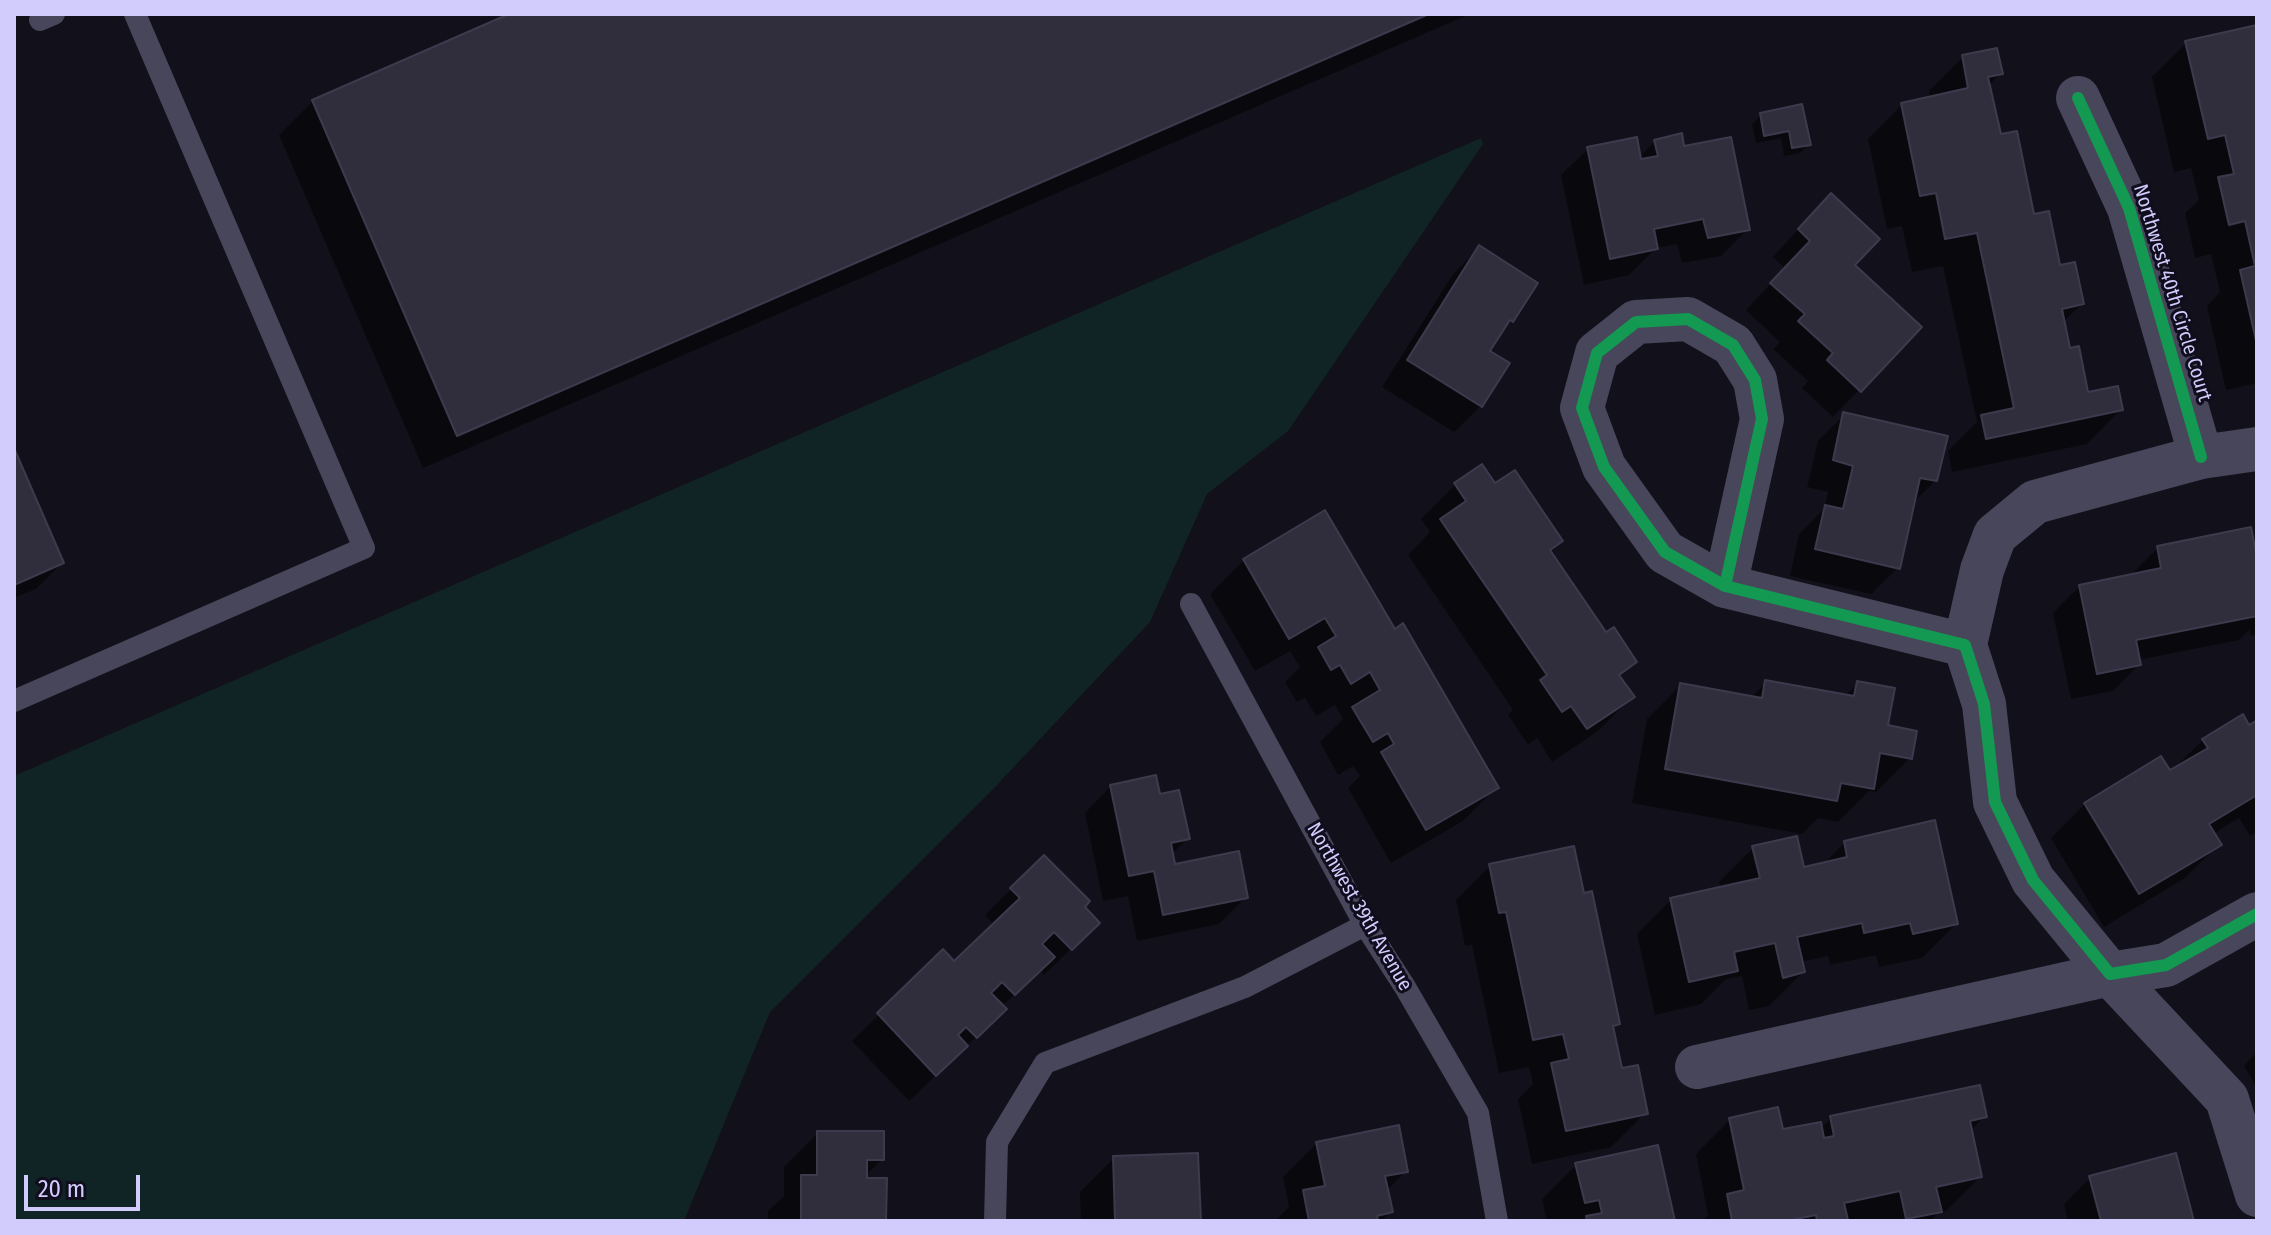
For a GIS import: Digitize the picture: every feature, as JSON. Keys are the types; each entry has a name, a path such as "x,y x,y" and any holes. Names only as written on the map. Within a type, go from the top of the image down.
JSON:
{"street":[{"name":"Northwest 40th Circle Court","path":"2078,98 2129,208 2201,457"},
{"path":"1725,586 1762,419 1755,380 1733,345 1688,319 1636,322 1597,353 1582,408 1604,467 1665,552 1725,586 1965,645"},
{"path":"2257,449 2201,457 2035,502 1995,535 1982,570 1965,645 1984,704 1995,802 2033,880 2110,974 2227,1099 2257,1195"},
{"path":"1697,1067 2110,974 2166,965 2257,914"}],"lane":[{"path":"14,701 364,548 135,14"},
{"name":"Northwest 39th Avenue","path":"1191,604 1365,925 1478,1113 1497,1221"},
{"path":"995,1221 997,1142 1045,1063 1245,987 1365,925"}],"green space":[{"path":"1481,138 1483,144 1288,431 1207,494 1150,622 996,786 770,1012 684,1221 14,1221 14,776"}],"building":[{"path":"509,14 1429,14 457,436 312,100"},
{"path":"2257,25 2257,345 2240,270 2255,266 2245,221 2229,225 2218,177 2234,174 2225,135 2208,139 2185,41"},
{"path":"1997,48 2003,74 1988,77 2001,134 2017,131 2034,214 2049,211 2060,265 2075,262 2084,304 2062,309 2070,348 2079,346 2088,392 2118,386 2123,410 1986,439 1981,415 2014,408 1977,233 1945,239 1936,193 1920,196 1901,103 1968,88 1962,55"},
{"path":"1802,104 1811,145 1792,148 1789,131 1764,136 1760,113"},
{"path":"1682,133 1684,146 1731,137 1750,230 1708,238 1703,219 1654,229 1658,249 1610,259 1587,147 1637,137 1641,159 1658,156 1654,140"},
{"path":"1831,193 1880,239 1855,265 1922,327 1861,392 1827,360 1833,353 1798,321 1805,314 1770,283 1810,241 1798,229"},
{"path":"1479,245 1538,283 1490,351 1510,363 1482,407 1407,360"},
{"path":"1843,412 1948,436 1937,481 1920,478 1900,569 1815,549 1825,505 1843,509 1853,466 1833,460"},
{"path":"14,448 64,563 14,585"},
{"path":"1482,464 1495,483 1515,470 1563,541 1550,550 1606,632 1614,627 1637,662 1619,675 1635,697 1587,729 1571,706 1562,712 1540,680 1547,675 1440,519 1466,501 1454,483"},
{"path":"1325,510 1395,629 1403,623 1499,788 1426,830 1381,752 1394,744 1388,733 1373,742 1352,707 1380,690 1370,672 1351,684 1340,665 1331,670 1318,647 1336,636 1325,618 1289,639 1243,559"},
{"path":"2251,527 2257,558 2257,616 2136,640 2141,665 2097,674 2079,585 2161,568 2157,546"},
{"path":"1765,680 1854,696 1857,681 1895,688 1888,725 1917,731 1912,759 1880,753 1874,789 1841,783 1837,801 1665,769 1680,683 1762,698"},
{"path":"2243,714 2249,725 2257,720 2257,795 2209,824 2222,845 2139,894 2084,803 2161,756 2170,770 2208,748 2202,739"},
{"path":"1156,775 1160,794 1179,790 1190,839 1171,843 1175,864 1239,851 1248,898 1163,915 1154,871 1129,876 1110,785"},
{"path":"1935,820 1958,924 1913,934 1910,923 1864,933 1862,923 1797,937 1805,972 1783,978 1775,943 1734,952 1738,971 1689,982 1670,898 1760,878 1752,846 1797,836 1804,867 1847,857 1844,841"},
{"path":"1574,846 1584,893 1592,891 1620,1024 1613,1026 1622,1068 1638,1065 1648,1114 1566,1131 1551,1063 1569,1059 1563,1034 1533,1040 1506,912 1499,913 1489,864"},
{"path":"1044,855 1090,901 1085,907 1100,923 1072,950 1054,932 1042,944 1055,957 1015,995 1002,982 991,993 1007,1009 977,1038 966,1027 958,1035 968,1046 936,1076 877,1013 943,949 954,961 1020,898 1010,888"},
{"path":"1980,1085 1987,1117 1970,1121 1982,1177 1936,1187 1942,1212 1906,1219 1900,1191 1844,1203 1848,1220 1845,1221 1817,1221 1816,1215 1786,1221 1732,1221 1727,1194 1744,1190 1729,1118 1778,1107 1783,1129 1821,1122 1824,1138 1834,1136 1830,1116"},
{"path":"1399,1125 1408,1172 1385,1176 1393,1212 1377,1216 1378,1221 1309,1221 1303,1190 1325,1186 1316,1142"},
{"path":"817,1131 884,1131 884,1160 867,1160 867,1178 887,1178 886,1221 801,1221 801,1175 817,1175"},
{"path":"1658,1145 1675,1221 1587,1221 1586,1216 1602,1213 1599,1200 1585,1203 1575,1163"},
{"path":"1198,1153 1201,1221 1115,1221 1113,1156"},
{"path":"2176,1153 2194,1221 2101,1221 2089,1176"}],"cycle path":[{"path":"2078,98 2129,208 2201,457"},
{"path":"1725,586 1762,419 1755,380 1733,345 1688,319 1636,322 1597,353 1582,408 1604,467 1665,552 1725,586 1965,645 1984,704 1995,802 2033,880 2110,974 2166,965 2257,914"}]}
